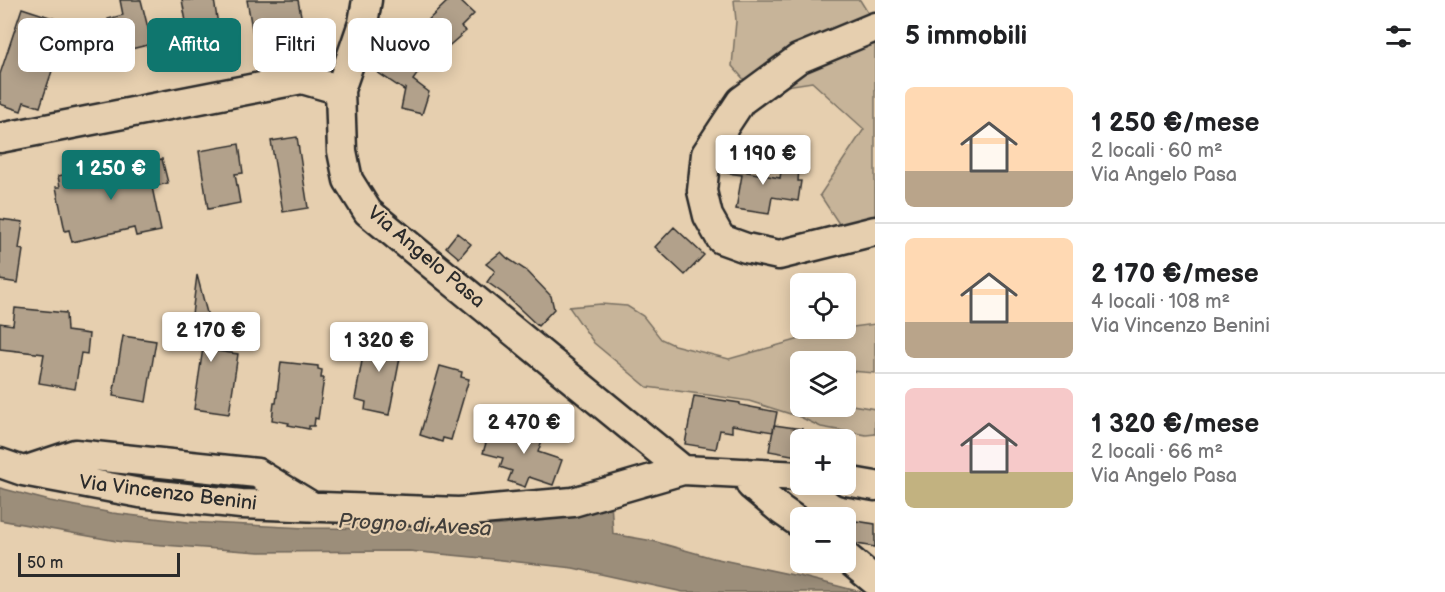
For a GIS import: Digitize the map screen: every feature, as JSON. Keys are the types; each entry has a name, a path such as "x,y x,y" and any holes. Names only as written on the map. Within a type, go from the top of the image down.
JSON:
{"street":[{"path":"0,138 302,79 340,90 363,23 367,0"},
{"path":"875,27 798,59 741,101 706,154 702,191 708,216 721,239 746,248 779,255 875,231"},
{"name":"Via Angelo Pasa","path":"340,90 342,151 348,180 368,212 683,470"},
{"name":"Via Vincenzo Benini","path":"11,467 140,493 241,504 459,512 573,502 683,470 790,475"},
{"path":"747,473 751,484 790,516"},
{"path":"856,483 875,486"},
{"path":"856,565 875,581"}],"shaded area":[{"path":"734,0 860,0 868,13 875,14 875,237 847,236 820,195 864,129 812,82 754,91 732,66 736,21"},
{"path":"601,304 627,306 643,316 661,339 674,345 729,359 800,339 856,339 856,327 875,324 875,373 856,371 856,351 790,351 790,414 749,401 647,387 594,343 569,307"},
{"path":"856,406 875,409 875,434 856,433 856,429 821,427 800,417 856,417"},
{"path":"0,488 112,513 188,522 305,528 414,529 504,525 580,510 611,501 613,534 653,541 713,558 861,592 683,592 573,568 409,551 259,552 122,542 0,520"}],"building":[{"path":"120,0 141,0 147,24 147,45 135,48 135,18 112,18 123,15"},
{"path":"182,0 214,0 217,18 185,18"},
{"path":"247,0 298,0 302,18 253,18 253,34"},
{"path":"449,0 459,0 474,14 461,27 466,31 452,43 452,18 430,18"},
{"path":"22,8 53,18 19,18"},
{"path":"18,20 18,72 52,72 40,107 24,102 21,111 0,104 0,74"},
{"path":"377,72 418,73 413,80 429,92 422,114 401,109 404,90"},
{"path":"297,137 308,208 283,212 271,141"},
{"path":"239,144 243,173 235,174 240,203 208,209 199,151"},
{"path":"731,153 749,156 747,172 780,178 782,165 799,168 798,181 801,181 798,201 772,197 769,214 736,209 742,175 728,173"},
{"path":"162,159 168,183 152,187 161,231 136,236 134,228 72,242 69,230 65,231 56,187 60,187 58,176 89,169 90,174"},
{"path":"0,219 23,222 19,249 23,250 18,283 0,280"},
{"path":"674,227 704,255 685,275 655,247"},
{"path":"457,233 471,244 459,258 446,247"},
{"path":"501,252 527,271 551,296 554,309 538,326 504,294 487,282 495,271 486,264"},
{"path":"197,275 217,351 238,354 229,414 194,409 203,348 188,346"},
{"path":"15,308 66,313 67,331 89,334 87,354 81,353 75,389 39,383 44,354 0,349 0,323 13,325"},
{"path":"379,332 404,337 389,415 365,410 366,402 355,399 366,339 378,341"},
{"path":"123,336 156,341 146,402 113,396"},
{"path":"281,362 318,366 318,369 322,370 321,378 324,378 318,419 315,418 314,426 309,426 309,429 272,420"},
{"path":"440,366 462,372 461,377 469,379 451,440 443,438 442,442 420,435"},
{"path":"694,396 740,403 740,405 777,412 773,432 732,425 732,432 720,430 716,449 685,444"},
{"path":"517,418 546,429 538,452 562,460 553,485 529,477 525,487 508,481 512,471 500,467 503,458 483,453 488,436 508,442"},
{"path":"774,425 802,429 790,429 790,455 769,451"},
{"path":"856,521 875,524 875,547 857,544"}],"water label":[{"name":"Progno di Avesa","path":"415,525"}]}
